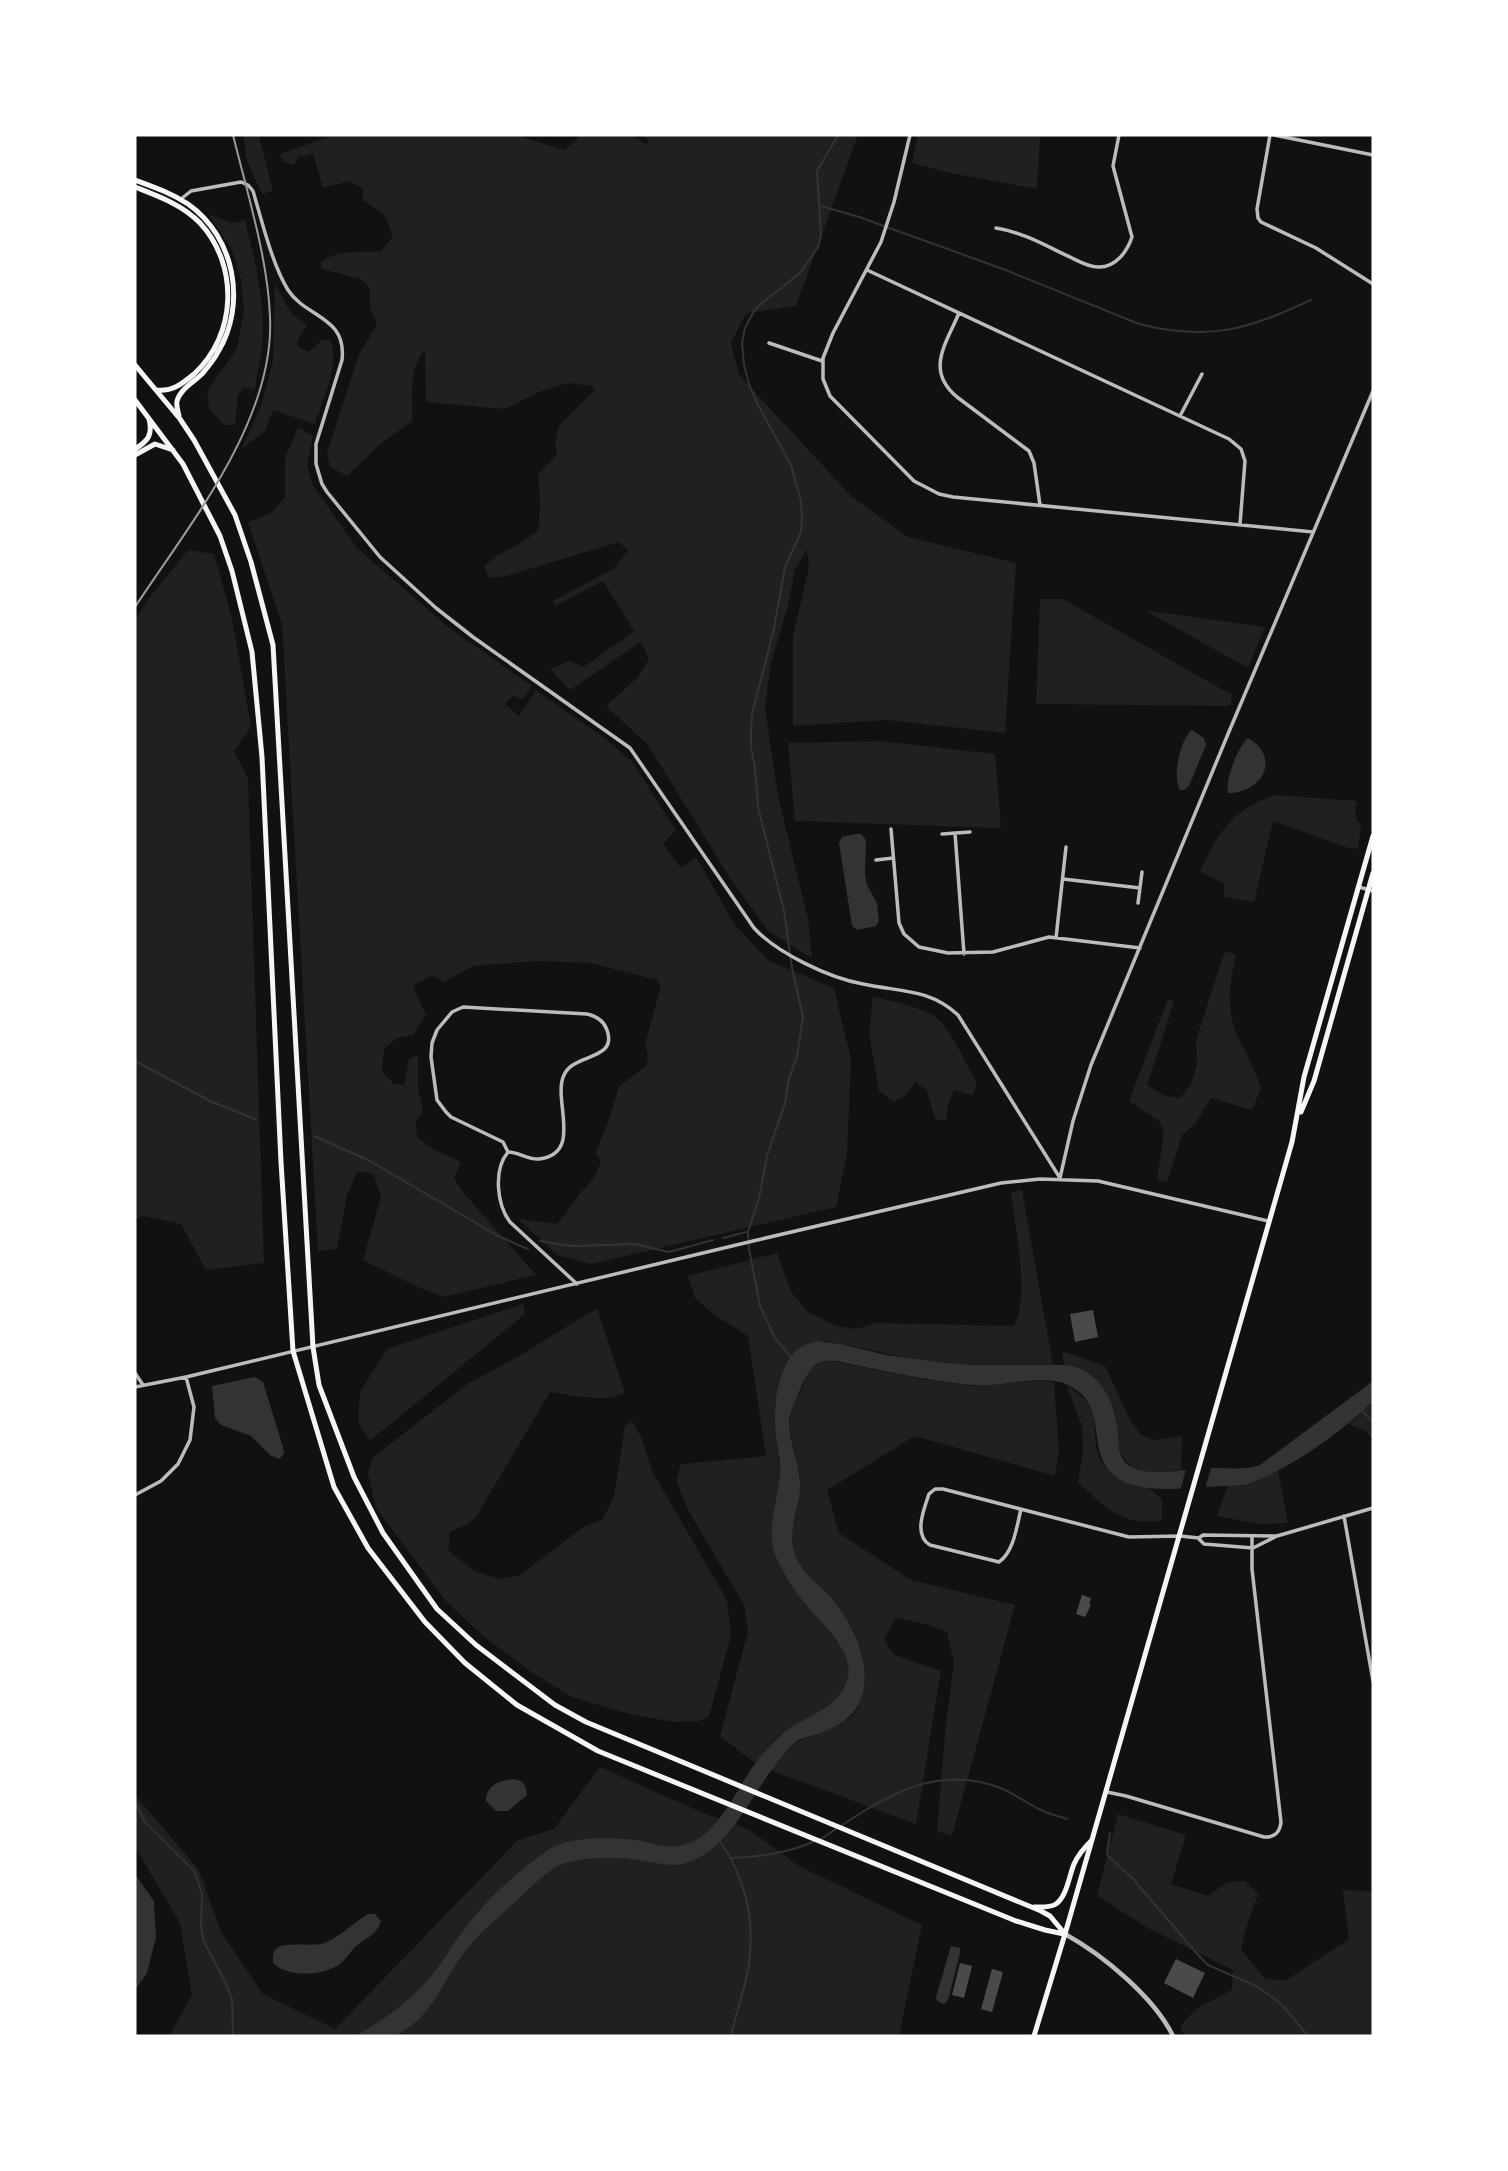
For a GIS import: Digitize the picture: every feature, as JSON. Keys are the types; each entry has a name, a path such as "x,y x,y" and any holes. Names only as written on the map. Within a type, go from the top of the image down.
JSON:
{"main road":[{"path":"135,180 170,193 200,223 215,244 225,272 229,295 223,328 216,346 200,368 173,389 156,390"},
{"path":"135,187 178,202 206,219 222,244 230,265 233,301 230,326 218,354 178,398 176,406 180,419"},
{"path":"135,365 194,440 234,515 251,562 274,645 313,1347 319,1385 355,1477 383,1533 437,1609 476,1645 555,1705 586,1723 1050,1916 1065,1934"},
{"path":"135,400 183,464 220,536 232,571 252,652 262,757 293,1352 334,1487 368,1548 425,1622 465,1663 517,1705 598,1751 1016,1921 1065,1934"},
{"path":"135,449 151,435 148,416"},
{"path":"135,455 155,444 174,451"},
{"path":"1297,1121 1304,1077 1373,836"},
{"path":"1034,2036 1093,1839 1297,1121 1314,1080 1371,890 1373,873"},
{"path":"1352,915 1361,918"},
{"path":"1339,959 1348,962"},
{"path":"1317,1032 1327,1035"},
{"path":"1032,1908 1048,1907 1059,1901 1081,1852 1093,1839"}],"street":[{"path":"910,135 888,222 822,361 823,379 830,396 914,481 953,497 1313,532"},
{"path":"996,228 1011,230 1091,267 1108,266 1120,258 1129,247 1132,237 1113,166 1119,135"},
{"path":"1373,155 1272,135 1257,209 1261,222 1316,248 1373,284"},
{"path":"178,202 191,191 200,188 241,182 248,185 253,191 276,263 288,289 330,323 338,334 343,346 342,360 319,435 315,454 318,474 344,515 380,557 436,608 473,637 629,748 754,928 768,942 840,979 920,993 948,1005 963,1020 1060,1178"},
{"path":"867,270 1230,439 1241,449 1245,461 1240,524"},
{"path":"959,313 941,354 941,376 957,397 1029,451 1034,463 1040,505"},
{"path":"769,343 822,361"},
{"path":"1180,416 1202,374"},
{"path":"1060,1178 1082,1093 1232,723 1373,391"},
{"path":"891,829 899,923 904,934 919,947 948,953 993,952 1049,937 1140,948"},
{"path":"942,834 970,832"},
{"path":"955,833 964,954"},
{"path":"1056,938 1066,847"},
{"path":"876,860 894,858"},
{"path":"1138,903 1142,872"},
{"path":"1063,879 1140,888"},
{"path":"1360,887 1371,890"},
{"path":"463,1007 587,1014 597,1018 607,1030 605,1049 597,1055 571,1064 562,1080 565,1130 562,1144 553,1154 540,1158 508,1152 501,1140 452,1117 441,1107 435,1093 431,1057 437,1030 452,1012 463,1007"},
{"path":"508,1152 503,1161 499,1184 500,1200 506,1216 577,1284"},
{"path":"135,1387 187,1377 1001,1183 1060,1178 1118,1184 1268,1221"},
{"path":"135,1373 143,1385"},
{"path":"135,1495 161,1481 178,1464 190,1440 194,1407 187,1377"},
{"path":"1021,1509 1006,1556 999,1562 930,1545 922,1537 926,1503 929,1494 935,1489 943,1489 1021,1509 1129,1537 1277,1536"},
{"path":"1199,1538 1204,1544 1252,1548 1277,1536 1373,1508"},
{"path":"1344,1516 1373,1681"},
{"path":"1105,1792 1264,1837 1279,1831 1281,1822 1252,1569 1252,1537"},
{"path":"1065,1934 1083,1944 1138,1990 1162,2015 1173,2036"}],"shaded area":[{"path":"243,135 259,135 273,191 262,194 247,161"},
{"path":"334,135 516,135 564,150 578,138 576,135 632,135 649,146 646,135 858,135 796,306 746,313 731,343 739,375 852,497 908,537 1016,563 1005,733 887,720 793,726 793,636 809,568 807,549 795,570 787,610 771,662 765,708 778,796 808,919 812,958 768,931 730,878 648,745 606,706 638,677 649,659 641,642 570,690 550,669 570,661 584,667 634,631 603,581 555,606 553,601 613,569 628,550 619,542 506,576 489,578 484,567 496,556 526,540 539,529 538,475 557,454 555,442 559,426 595,390 592,386 568,383 539,392 505,409 426,402 425,350 414,374 412,421 378,446 347,476 330,467 327,453 359,354 377,325 370,308 370,288 361,279 322,269 321,261 339,253 381,251 393,236 385,216 363,200 363,189 350,181 323,188 313,154 299,157 294,165 282,161 280,154"},
{"path":"918,135 1040,135 1037,189 912,163"},
{"path":"208,214 232,223 245,220 261,298 262,346 255,389 244,388 238,395 235,425 224,425 209,408 207,391 237,349 244,311 241,279 231,248"},
{"path":"275,284 291,313 307,325 297,342 300,348 309,352 322,340 330,340 333,349 332,370 315,424 273,410 265,431 242,448 261,406 273,361"},
{"path":"298,427 313,436 307,465 312,484 357,548 452,630 532,686 522,700 514,695 505,704 519,716 536,690 606,739 633,763 676,830 663,844 681,868 696,857 735,925 769,961 834,988 851,1060 847,1154 836,1207 591,1264 557,1255 518,1219 557,1224 594,1177 601,1161 595,1153 608,1123 619,1086 646,1066 648,1056 645,1044 661,986 657,980 590,963 538,961 473,966 444,982 432,975 413,986 426,1015 413,1035 397,1038 384,1049 382,1071 394,1084 404,1085 409,1059 418,1055 418,1088 423,1111 416,1121 417,1137 435,1150 461,1162 454,1178 462,1191 536,1275 443,1297 363,1260 381,1197 374,1175 358,1171 347,1195 337,1249 318,1251 282,624 248,522 271,513 285,497 285,458"},
{"path":"188,550 214,554 232,618 251,727 234,751 248,778 264,1263 206,1270 181,1224 144,1216 135,1219 135,620"},
{"path":"1040,599 1063,599 1232,695 1230,706 1036,704"},
{"path":"1144,610 1265,627 1248,668"},
{"path":"1192,730 1204,738 1206,745 1189,786 1180,790 1178,759 1184,741"},
{"path":"1248,738 1264,755 1264,773 1250,787 1228,793 1228,780 1233,764"},
{"path":"880,741 995,754 1001,828 795,821 788,743"},
{"path":"1276,795 1357,801 1355,816 1361,826 1358,848 1351,849 1273,821 1254,902 1224,897 1224,883 1200,872 1206,858 1220,834 1238,815"},
{"path":"861,834 866,840 865,875 867,885 877,903 879,921 876,926 857,930 852,926 839,843 842,837"},
{"path":"1225,951 1236,955 1230,997 1234,1027 1261,1088 1252,1110 1211,1098 1195,1124 1182,1135 1167,1183 1157,1179 1164,1133 1159,1121 1129,1101 1168,999 1174,1002 1147,1085 1165,1096 1180,1098 1191,1084 1197,1064 1196,1040"},
{"path":"873,997 927,1012 945,1026 955,1042 977,1083 972,1095 954,1090 946,1121 935,1119 927,1091 916,1081 906,1095 894,1102 879,1091 869,1033"},
{"path":"1022,1190 1053,1365 953,1364 819,1341 786,1366 775,1404 780,1472 776,1556 790,1582 839,1644 850,1669 844,1690 837,1700 781,1735 755,1763 720,1736 748,1632 744,1605 688,1510 676,1480 681,1464 766,1456 748,1336 713,1314 695,1298 688,1276 777,1253 791,1292 808,1312 836,1326 856,1329 875,1323 1014,1326 1019,1313 1021,1280 1011,1192"},
{"path":"523,1304 525,1314 370,1441 358,1422 360,1392 387,1349"},
{"path":"597,1308 625,1393 598,1398 550,1392 476,1517 450,1532 448,1550 474,1571 500,1579 520,1575 583,1527 603,1519 614,1496 625,1426 632,1421 641,1437 652,1471 727,1600 731,1635 709,1716 699,1721 673,1722 629,1714 572,1697 531,1672 484,1637 446,1601 376,1508 368,1473 373,1457 469,1383 516,1358"},
{"path":"819,1341 886,1355 946,1363 1068,1365 1079,1368 1096,1380 1108,1397 1124,1461 1145,1471 1249,1468 1260,1465 1373,1381 1373,1401 1314,1449 1263,1478 1245,1485 1159,1489 1133,1485 1115,1476 1105,1464 1100,1450 1090,1405 1080,1393 1063,1383 1031,1380 973,1385 836,1361 817,1364 806,1377 789,1417 800,1479 792,1543 802,1568 835,1602 856,1638 865,1679 863,1693 856,1709 838,1725 792,1745 728,1833 702,1856 674,1865 608,1858 585,1859 556,1867 474,1940 428,2009 410,2027 388,2037 356,2036 411,1997 437,1969 482,1907 513,1877 548,1850 567,1842 603,1838 674,1846 698,1839 717,1821 754,1765 772,1744 788,1730 828,1706 844,1689 849,1668 842,1648 786,1577 776,1557 772,1537 780,1474 775,1422 780,1382 792,1355 801,1347"},
{"path":"1062,1351 1105,1366 1130,1420 1140,1434 1153,1440 1182,1436 1181,1470 1143,1470 1128,1463 1068,1365 1064,1365"},
{"path":"827,1360 921,1379 975,1386 1045,1380 1054,1382 1059,1451 1055,1476 915,1436 827,1490 839,1533 911,1580 1015,1605 952,1836 937,1831 954,1663 947,1632 929,1625 896,1618 884,1639 893,1654 941,1671 916,1824 770,1770 794,1743 849,1718 857,1709 863,1694 861,1651 853,1631 841,1611 800,1566 793,1550 792,1534 800,1476 789,1413 813,1366"},
{"path":"255,1377 263,1382 283,1447 284,1454 279,1459 270,1455 251,1436 221,1425 215,1418 212,1386"},
{"path":"1067,1386 1089,1405 1095,1425 1096,1445 1105,1467 1115,1476 1151,1490 1162,1499 1162,1521 1147,1522 1124,1518 1106,1507 1078,1482 1083,1452 1082,1426"},
{"path":"1373,1401 1373,1439 1365,1431 1349,1424"},
{"path":"1278,1470 1288,1523 1259,1524 1217,1516 1228,1485 1245,1484"},
{"path":"600,1767 703,1813 748,1829 799,1866 922,1925 899,2036 169,2036 192,1995 180,1923 135,1847 135,1795 199,1870 221,1932 263,1994 335,2029 518,1840 554,1829"},
{"path":"514,1779 524,1784 527,1795 508,1811 496,1811 486,1801 488,1791 499,1782"},
{"path":"1118,1814 1186,1835 1171,1884 1208,1896 1227,1882 1245,1881 1258,1894 1241,1949 1264,1978 1285,1981 1349,1939 1343,1890 1373,1891 1373,2036 1184,2036 1180,2026 1196,2009 1232,1990 1233,1970 1148,1928 1097,1896"},
{"path":"135,1874 154,1901 156,1937 147,1973 135,1990"},
{"path":"368,1914 375,1914 381,1921 377,1929 356,1946 343,1962 333,1968 306,1974 287,1971 273,1963 274,1951 280,1946 328,1942"},
{"path":"951,1946 960,1948 960,1953 949,1997 943,2004 937,2001 936,1997"}],"pier":[{"path":"1212,1464 1205,1489 1180,1491 1187,1466"}],"building":[{"path":"1093,1310 1098,1337 1075,1342 1070,1314"},
{"path":"1082,1595 1091,1598 1091,1605 1085,1617 1076,1614"},
{"path":"1176,1959 1205,1973 1193,1998 1164,1983"},
{"path":"960,1963 972,1966 964,1998 952,1995"},
{"path":"992,1969 1003,1972 992,2012 981,2009"}],"waterway":[{"path":"791,1357 775,1338 760,1306 749,1249 748,1232 759,1198 767,1156 785,1103 797,1056 803,1017 792,968 784,911 758,807 751,730 752,714 773,633 785,567 801,532 802,516 801,501 791,465 749,384 742,343 745,328 754,311 800,273 818,247 821,235 817,171 838,135"},
{"path":"821,206 1003,269 1139,324 1164,329 1187,332 1228,330 1268,319 1311,300"},
{"path":"135,1061 210,1101 255,1119"},
{"path":"314,1136 370,1161 498,1236 528,1249"},
{"path":"723,1238 746,1232"},
{"path":"540,1241 571,1246 635,1244 669,1252 713,1240"},
{"path":"1361,1410 1373,1422"},
{"path":"841,1826 879,1802 918,1785 959,1779 1003,1789 1041,1810 1067,1819"},
{"path":"135,1801 144,1821 195,1872 202,1894 201,1927 204,1942 232,1999 233,2036"},
{"path":"821,1839 836,1829"},
{"path":"1110,1833 1107,1855 1134,1880 1198,1955 1208,1965 1254,1985 1271,1996 1308,2036"},
{"path":"719,1840 742,1883 750,1930 748,1972 731,2036"},
{"path":"731,1858 774,1854 815,1841"}],"railway":[{"path":"135,607 225,470 259,394 268,356 270,317 265,272 233,135"}]}
